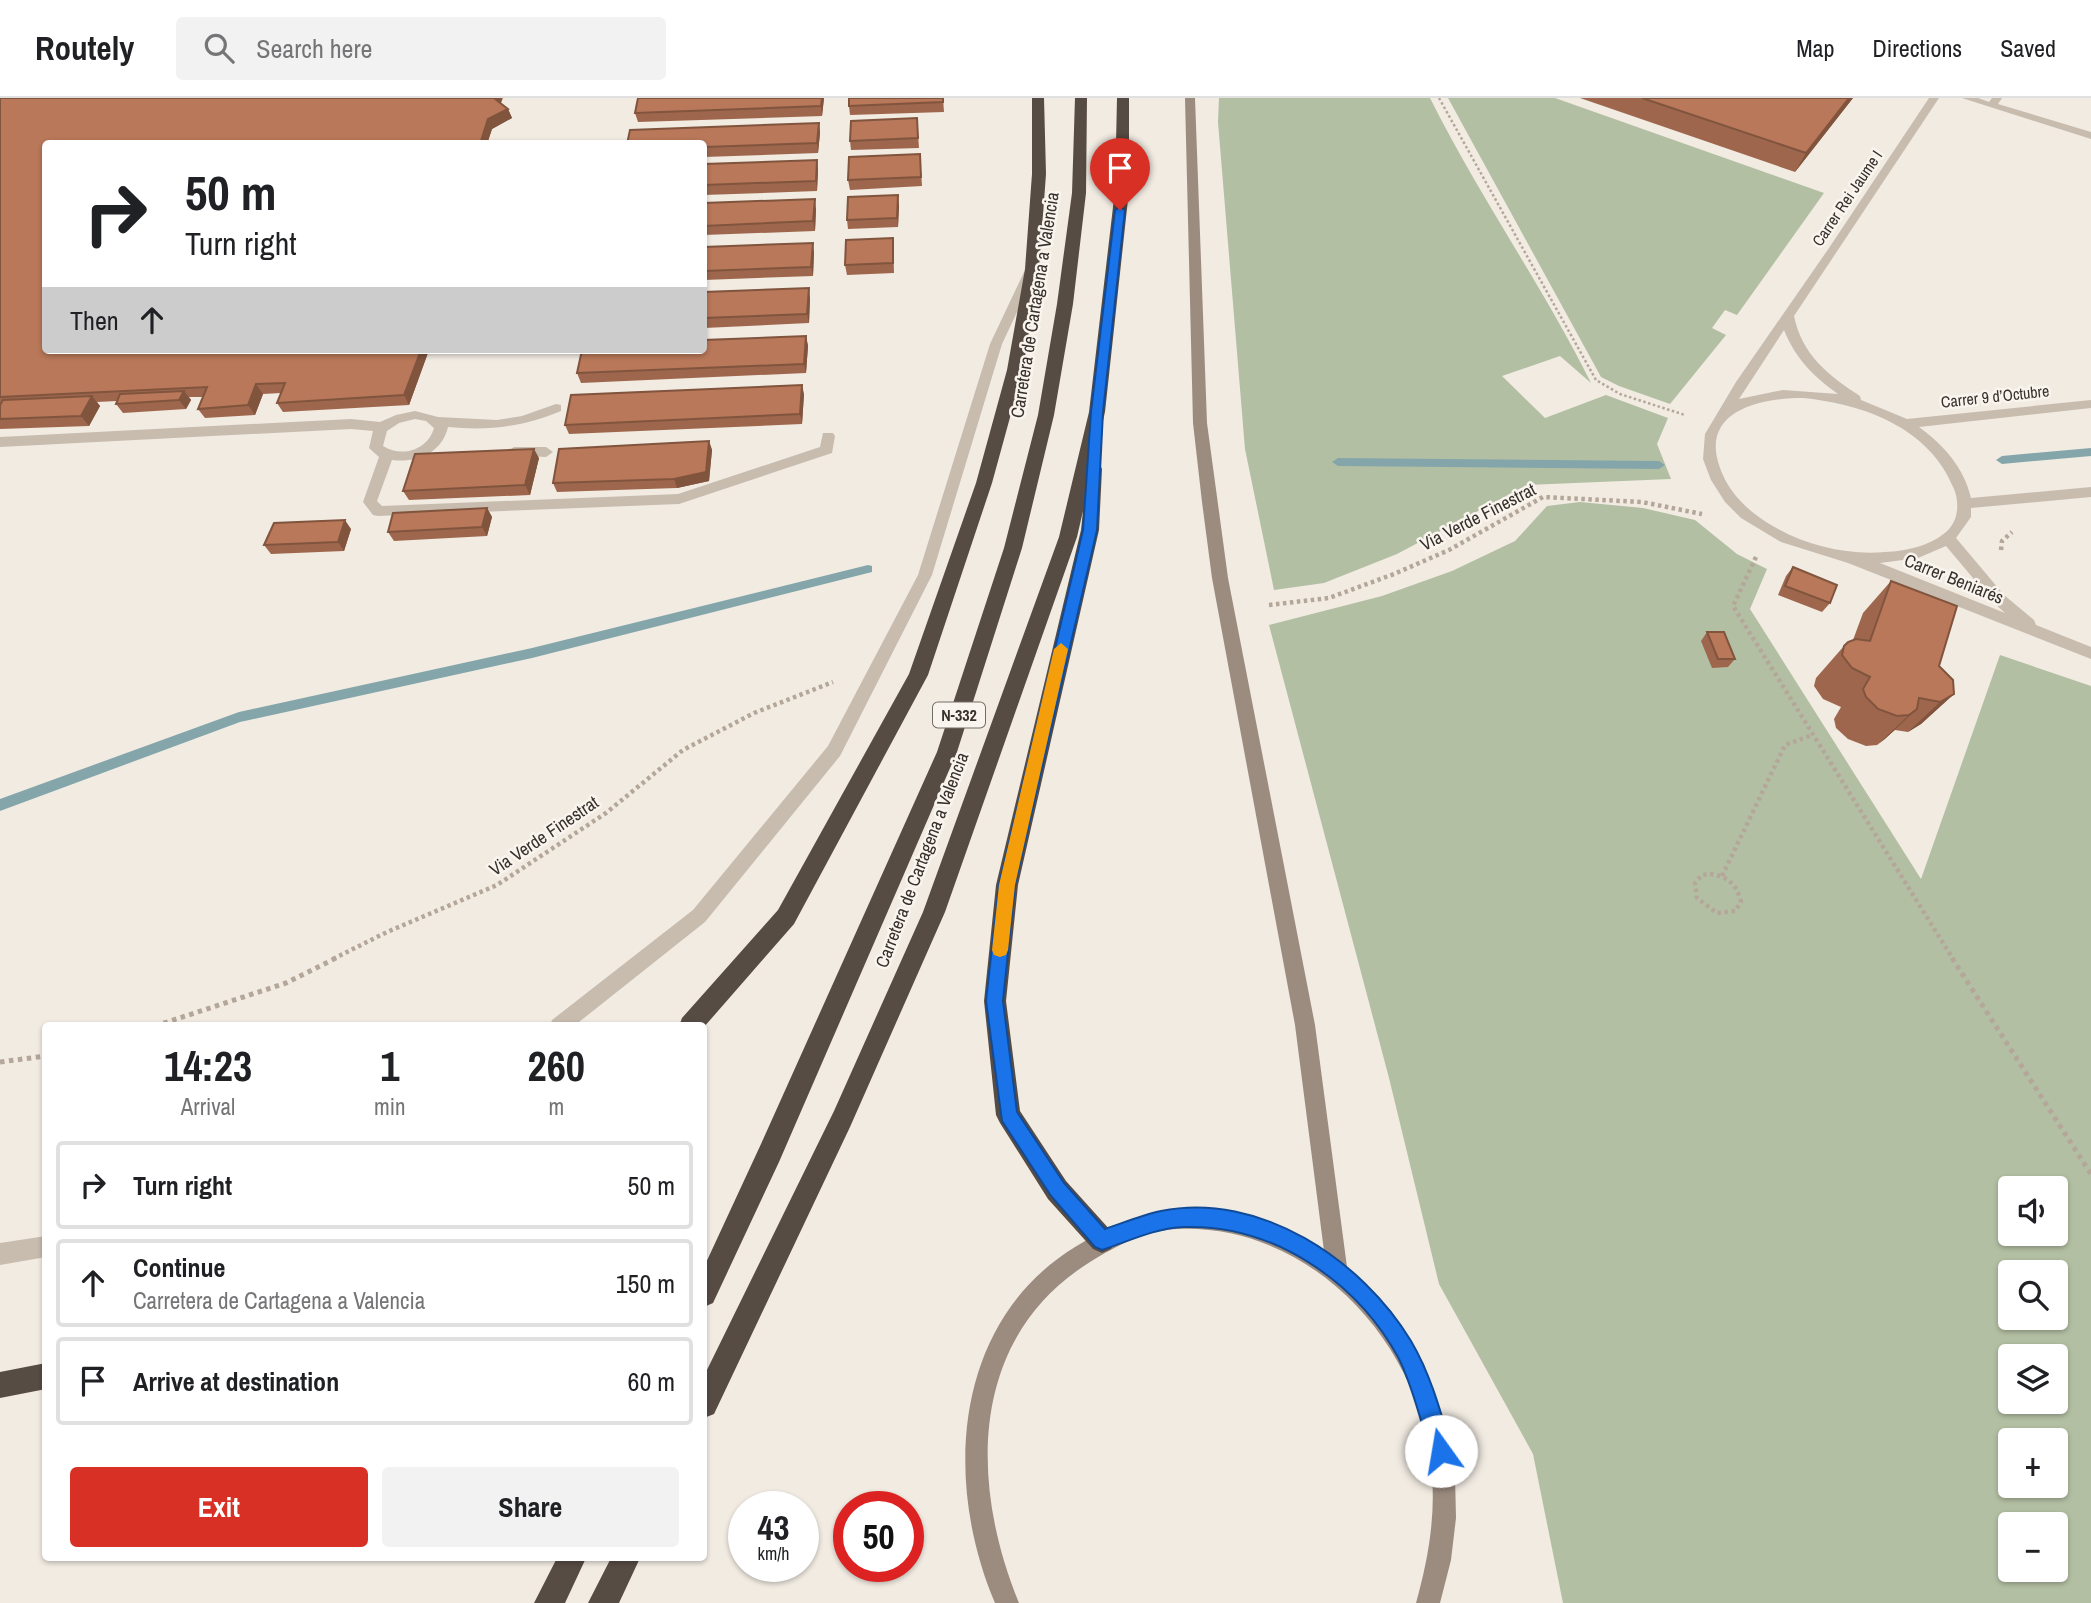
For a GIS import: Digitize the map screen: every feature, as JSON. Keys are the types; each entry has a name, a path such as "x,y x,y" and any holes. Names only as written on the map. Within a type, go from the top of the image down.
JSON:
{"highway":[{"path":"694,1022 786,917 918,675 988,470 1015,370 1032,269 1039,174 1038,98"},
{"name":"Carretera de Cartagena a Valencia","path":"707,1287 771,1153 947,752 1009,561 1046,415 1065,304 1079,193 1081,98"},
{"name":"Carretera de Cartagena a Valencia","path":"707,1398 842,1119 934,912 1068,537 1097,412 1122,190 1123,98"},
{"path":"1097,412 1090,530 1007,885 995,1001 1009,1115 1057,1190 1102,1240"},
{"path":"0,1385 42,1377"},
{"path":"549,1603 570,1561"},
{"path":"603,1603 624,1561"}],"main road":[{"path":"1191,98 1200,423 1209,502 1225,604 1305,1025 1337,1271"},
{"path":"1007,1603 984,1541 976,1497 977,1430 985,1388 998,1352 1030,1299 1070,1261 1102,1240 1160,1220 1185,1218 1221,1220 1255,1227 1307,1250 1337,1271 1367,1299 1392,1329 1414,1368 1430,1406 1441,1451 1446,1492 1443,1541 1435,1596"}],"street":[{"name":"Carrer Rei Jaume I","path":"1723,416 1739,383 1788,316 1934,98"},
{"path":"1966,98 1995,102 2091,136"},
{"path":"564,1022 699,916 834,751 925,575 996,344 1032,269"},
{"path":"1788,316 1789,332 1808,364 1835,386 1926,440 1948,463 1958,479 1964,504 1958,526 1948,538 1932,549 1912,556 1889,559 1851,558 1811,548 1785,537 1762,525 1735,502 1716,478 1709,453 1711,435 1723,416 1750,400 1790,393 1826,396 1870,408"},
{"name":"Carrer 9 d’Octubre","path":"1903,424 2091,404"},
{"path":"437,421 496,426 528,420 556,408"},
{"path":"419,453 428,448 440,434 441,427 430,416 415,415 393,420 382,427 375,442 376,447 387,455 401,457 419,453 444,453"},
{"path":"0,442 340,425 382,427"},
{"path":"387,455 370,502 378,511 679,499 827,450 828,436"},
{"path":"495,452 546,452"},
{"path":"1964,504 2091,492"},
{"name":"Carrer Beniarés","path":"1948,538 1999,599 2042,635"},
{"name":"Carrer Beniarés","path":"1851,558 2091,653"},
{"path":"0,1254 42,1247"}],"path":[{"path":"1439,98 1596,380 1620,394 1685,415"},
{"name":"Via Verde Finestrat","path":"1269,605 1329,598 1394,574 1448,550 1543,497 1642,502 1706,515"},
{"path":"2001,555 2002,541 2020,525"},
{"path":"1758,553 1733,606 2009,1049 2091,1174"},
{"name":"Via Verde Finestrat","path":"167,1022 286,983 387,932 497,885 606,813 683,750 754,713 843,677"},
{"path":"1722,876 1786,745 1812,735"},
{"path":"1702,875 1722,876 1734,883 1739,890 1741,902 1732,912 1717,913 1705,906 1694,892 1695,883 1702,875"},
{"path":"0,1062 42,1057"}],"green space":[{"path":"1219,98 1430,98 1591,383 1560,356 1502,376 1545,418 1606,395 1668,418 1657,444 1671,479 1527,485 1397,554 1324,583 1274,590 1245,449 1218,122"},
{"path":"1448,98 1555,98 1824,193 1737,315 1725,310 1712,328 1726,335 1670,404 1601,377"},
{"path":"1580,502 1643,508 1695,520 1737,554 1767,569 1750,609 1921,879 2000,655 2091,686 2091,1603 1563,1603 1533,1454 1439,1284 1389,1078 1269,625 1382,596 1452,571 1515,541 1547,506"}],"building":[{"path":"0,98 496,98 508,109 488,119 481,140 42,140 42,354 419,354 404,395 277,403 285,383 256,384 248,405 198,409 207,387 0,397"},
{"path":"638,98 822,98 821,106 635,113"},
{"path":"849,98 943,98 943,102 849,106"},
{"path":"1642,98 1849,98 1806,153"},
{"path":"917,118 918,138 850,141 851,121"},
{"path":"819,123 817,143 707,147 707,140 628,140 630,130"},
{"path":"920,154 921,177 848,180 849,157"},
{"path":"817,160 816,181 707,185 707,164"},
{"path":"898,195 897,218 847,220 848,197"},
{"path":"815,199 813,221 707,226 707,203"},
{"path":"893,238 893,263 845,265 846,240"},
{"path":"813,243 811,267 707,271 707,247"},
{"path":"809,288 807,314 707,318 707,292"},
{"path":"806,336 804,364 577,373 581,354 707,354 707,340"},
{"path":"802,385 800,414 565,425 571,395"},
{"path":"184,391 179,400 116,404 120,394"},
{"path":"92,396 81,416 0,419 0,405 3,400"},
{"path":"709,441 706,472 674,479 553,483 559,449"},
{"path":"534,449 525,485 403,491 415,454"},
{"path":"487,508 482,527 388,532 393,513"},
{"path":"345,520 338,542 264,545 274,523"},
{"path":"1793,567 1837,585 1830,603 1785,586"},
{"path":"1891,581 1957,606 1939,666 1953,680 1954,694 1940,702 1919,698 1917,709 1909,715 1897,716 1878,709 1866,697 1863,689 1870,677 1852,668 1842,655 1848,642 1856,639 1870,641"},
{"path":"1707,632 1724,632 1735,659 1718,659"}],"waterway":[{"path":"2002,460 2091,452"},
{"path":"1338,462 1659,465"},
{"path":"0,805 239,717 532,653 868,569"}],"slow traffic":[{"path":"1000,950 1007,885 1061,649"}],"route":[{"path":"1120,210 1097,412 1090,530 1007,885 995,1001 1009,1115 1057,1190 1102,1240 1133,1227 1160,1220 1202,1218 1255,1227 1281,1237 1323,1260 1353,1284 1392,1329 1423,1387 1437,1429 1441,1451"}]}
